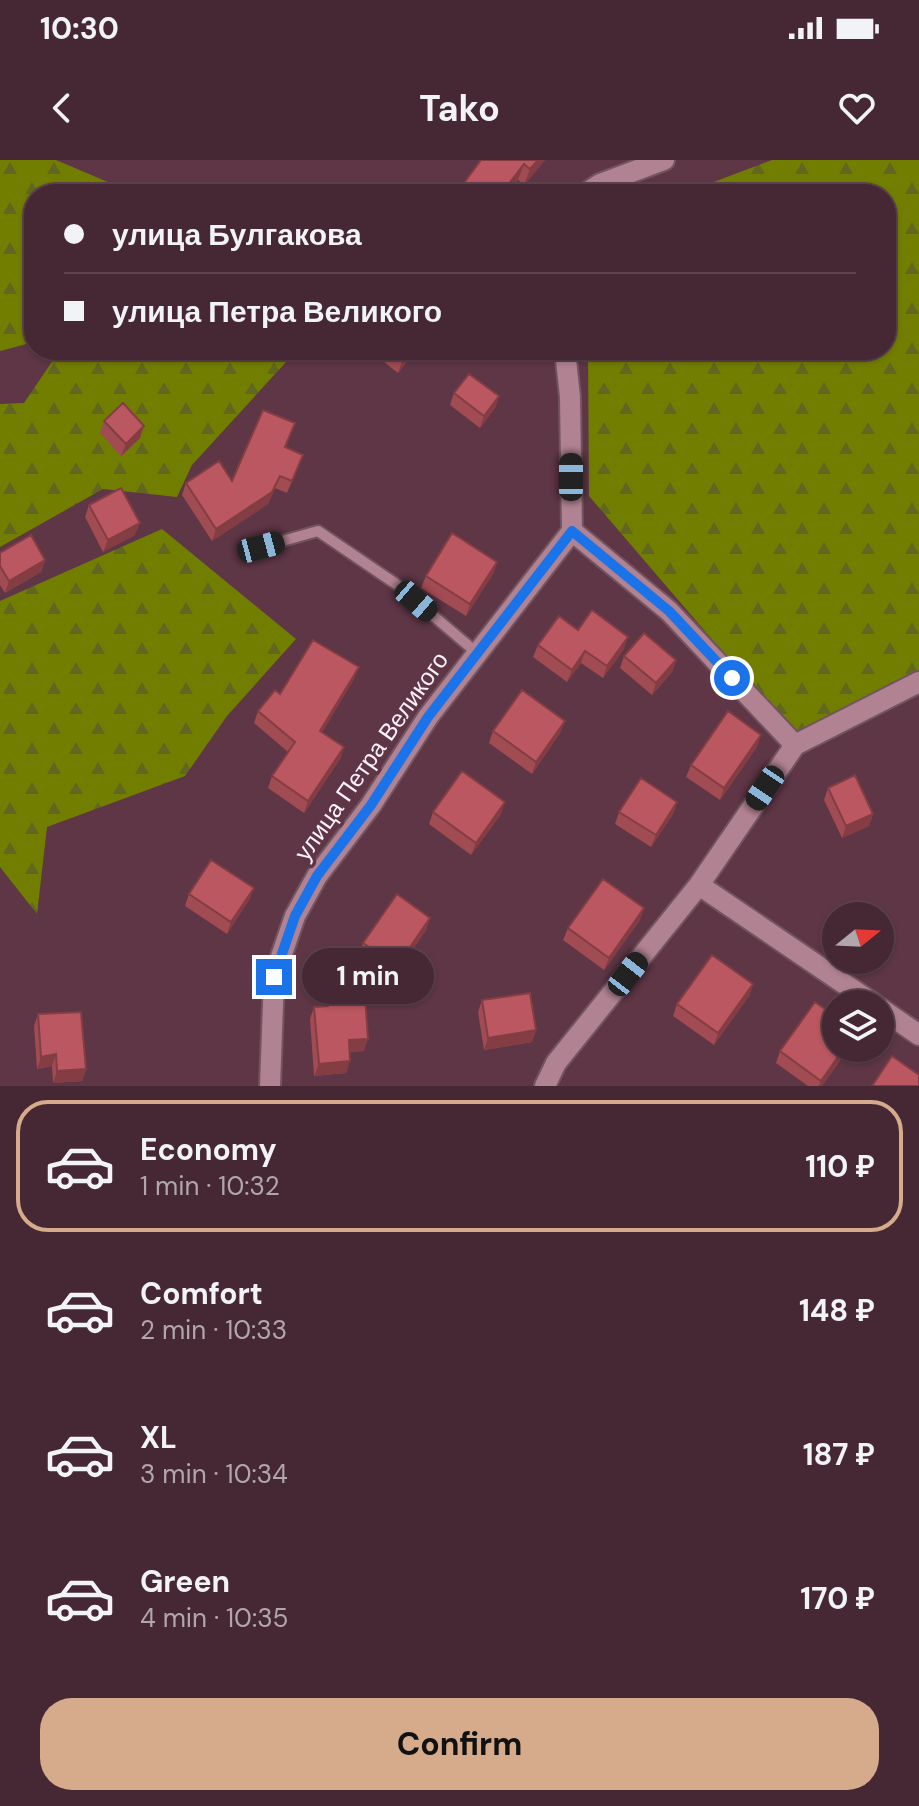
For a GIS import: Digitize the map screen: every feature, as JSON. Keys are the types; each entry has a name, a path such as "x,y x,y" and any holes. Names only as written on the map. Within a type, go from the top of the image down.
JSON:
{"street":[{"path":"600,184 664,160"},
{"path":"566,360 570,397 572,531 669,611 795,745"},
{"name":"улица Петра Великого","path":"270,1086 274,977 295,916 317,876 371,805 428,717 572,531"},
{"path":"545,1086 556,1063 699,885 795,745 919,682"},
{"path":"699,885 853,990"},
{"path":"894,1018 919,1035"}],"lane":[{"path":"261,547 318,531 396,584 477,653"}],"green space":[{"path":"0,160 56,160 112,184 24,184 24,345 0,351"},
{"path":"772,160 919,160 919,672 794,735 589,496 588,360 896,360 896,184 708,184"},
{"path":"53,360 288,360 192,465 177,497 103,489 0,547 0,404 24,403"},
{"path":"162,529 296,639 227,716 185,776 47,827 37,914 0,867 0,601"}],"building":[{"path":"481,160 538,160 530,169 524,164 509,184 463,184"},
{"path":"469,374 499,396 484,416 454,393"},
{"path":"123,403 144,426 126,444 104,421"},
{"path":"263,410 295,423 285,447 303,455 292,481 280,476 272,492 216,529 186,483 219,461 232,481"},
{"path":"121,488 140,523 108,540 89,505"},
{"path":"452,533 497,562 470,604 426,576"},
{"path":"31,535 45,560 9,581 0,566 0,553"},
{"path":"592,610 628,637 607,666 585,651 572,670 538,645 559,616 578,630"},
{"path":"644,633 676,660 656,683 624,656"},
{"path":"313,640 359,667 320,731 344,747 308,801 272,776 295,742 258,711 275,690 280,694"},
{"path":"522,690 565,721 536,762 493,731"},
{"path":"728,711 761,735 724,788 691,765"},
{"path":"462,771 505,802 476,843 433,812"},
{"path":"855,775 873,814 846,826 828,788"},
{"path":"641,778 677,802 656,835 619,812"},
{"path":"211,860 254,888 231,922 189,894"},
{"path":"603,879 644,908 609,958 568,928"},
{"path":"397,894 430,918 397,966 363,943"},
{"path":"712,955 753,984 718,1033 677,1004"},
{"path":"530,993 536,1030 488,1038 482,1000"},
{"path":"365,995 368,1039 349,1040 350,1061 319,1064 314,1007 328,1006 331,998"},
{"path":"815,1002 822,1007 822,1062 834,1062 821,1081 780,1051"},
{"path":"81,1012 86,1069 57,1071 56,1054 41,1057 38,1014"},
{"path":"894,1057 919,1075 919,1086 872,1086 888,1062 894,1062"}],"route":[{"path":"274,977 295,916 317,876 371,805 428,717 572,531 669,611 732,678"}]}
